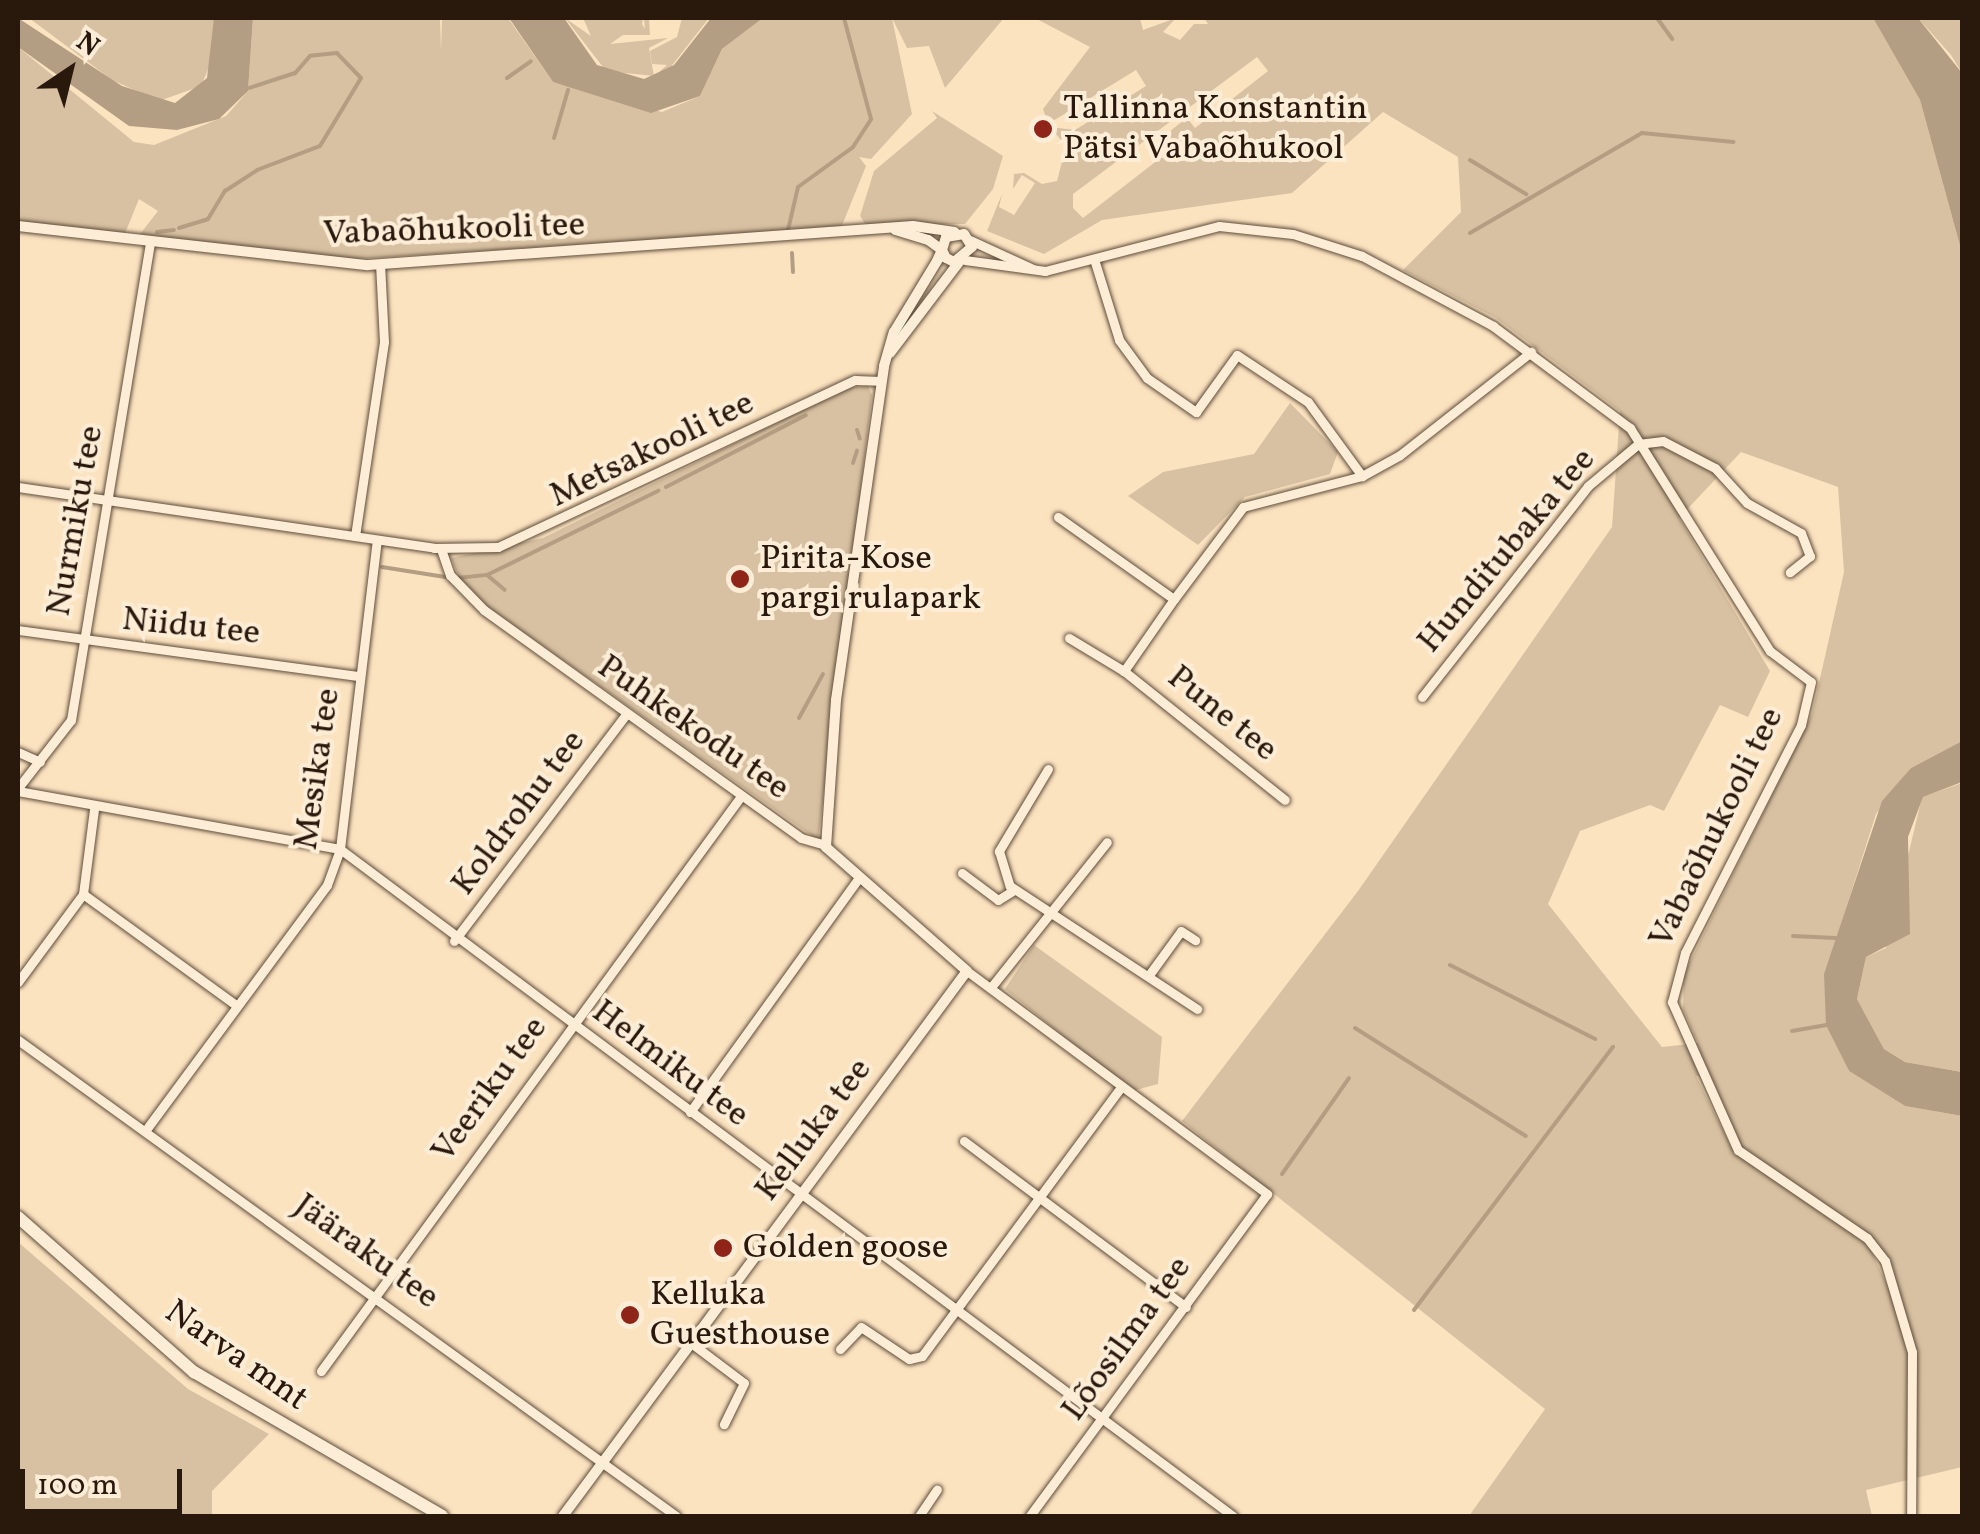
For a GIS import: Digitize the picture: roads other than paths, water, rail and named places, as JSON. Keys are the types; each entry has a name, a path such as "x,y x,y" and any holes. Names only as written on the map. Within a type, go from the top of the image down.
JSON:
{"main road":[{"name":"Narva mnt","path":"18,1216 194,1372 346,1464 442,1516"},
{"path":"346,1464 427,1516"}],"street":[{"name":"Vabaõhukooli tee","path":"18,226 150,245 380,264 894,230 955,232"},
{"name":"Vabaõhukooli tee","path":"894,230 962,261 1035,270 1220,226 1293,234 1398,273 1531,352 1613,411 1770,651 1811,682 1794,740 1677,970 1672,1002 1738,1150 1867,1238 1885,1261 1912,1352 1911,1516"},
{"path":"826,845 836,700 884,362 955,232 1035,270"},
{"path":"884,362 962,261 970,240"},
{"name":"Nurmiku tee","path":"18,789 71,720 150,245"},
{"path":"1094,259 1119,340 1146,378 1196,412 1237,355 1308,402 1362,476 1531,352"},
{"path":"355,536 384,342 380,264"},
{"name":"Metsakooli tee","path":"441,549 538,536 850,382 880,382"},
{"path":"1638,444 1663,441 1715,468 1747,503 1800,534 1810,556 1790,572"},
{"name":"Hunditubaka tee","path":"1422,696 1588,486 1638,444"},
{"name":"Pune tee","path":"1124,671 1243,507 1362,476"},
{"path":"18,487 441,549"},
{"path":"1058,517 1174,599"},
{"name":"Mesika tee","path":"148,1126 327,885 340,849 377,540"},
{"name":"Puhkekodu tee","path":"441,549 468,597 626,716 741,796 826,845 858,879 967,971 1267,1194"},
{"name":"Niidu tee","path":"18,630 84,644 359,676"},
{"name":"Pune tee","path":"1069,638 1124,671 1286,800"},
{"name":"Koldrohu tee","path":"454,940 626,716"},
{"path":"18,752 40,762"},
{"path":"1048,770 998,851 1014,890 1047,914 1067,918 1197,1009"},
{"name":"Helmiku tee","path":"18,789 94,809 340,849 454,940 1233,1516"},
{"name":"Veeriku tee","path":"320,1370 741,796"},
{"path":"18,982 83,894 94,809"},
{"path":"992,986 1107,842"},
{"path":"962,873 998,900 1014,890"},
{"path":"690,1112 858,879"},
{"path":"83,894 237,1006"},
{"path":"1150,975 1182,931 1195,940"},
{"name":"Kelluka tee","path":"563,1516 967,971"},
{"name":"Jääraku tee","path":"18,1040 148,1126 676,1516"},
{"path":"840,1349 861,1327 916,1359 1120,1088"},
{"path":"964,1141 1186,1307"},
{"name":"Lõosilma tee","path":"1030,1516 1267,1194"},
{"path":"690,1343 744,1383 724,1424"},
{"path":"919,1516 937,1489"}],"waterway":[{"path":"788,230 798,187 853,147 871,119 844,18"},
{"path":"1657,18 1672,39"},
{"path":"179,228 208,219 225,191 257,170 320,146 361,78 337,53 310,56 295,73 249,88"},
{"path":"507,78 531,61"},
{"path":"554,138 568,90"},
{"path":"1470,233 1642,133 1734,142"},
{"path":"1470,160 1526,194"},
{"path":"157,232 174,230"},
{"path":"792,253 793,272"},
{"path":"666,487 806,415"},
{"path":"857,430 860,439"},
{"path":"853,463 857,451"},
{"path":"457,578 487,575 658,491"},
{"path":"382,567 445,577"},
{"path":"487,575 505,590"},
{"path":"799,718 823,674"},
{"path":"1793,936 1836,938"},
{"path":"1450,965 1595,1039"},
{"path":"1792,1031 1826,1025"},
{"path":"1355,1028 1526,1136"},
{"path":"1414,1310 1613,1047"},
{"path":"1282,1174 1349,1078"}],"place":[{"name":"Tallinna Konstantin Pätsi Vabaõhukool","path":"1043,129"},
{"name":"Pirita-Kose pargi rulapark","path":"740,579"},
{"name":"Golden goose","path":"723,1248"},
{"name":"Kelluka Guesthouse","path":"630,1315"}]}
